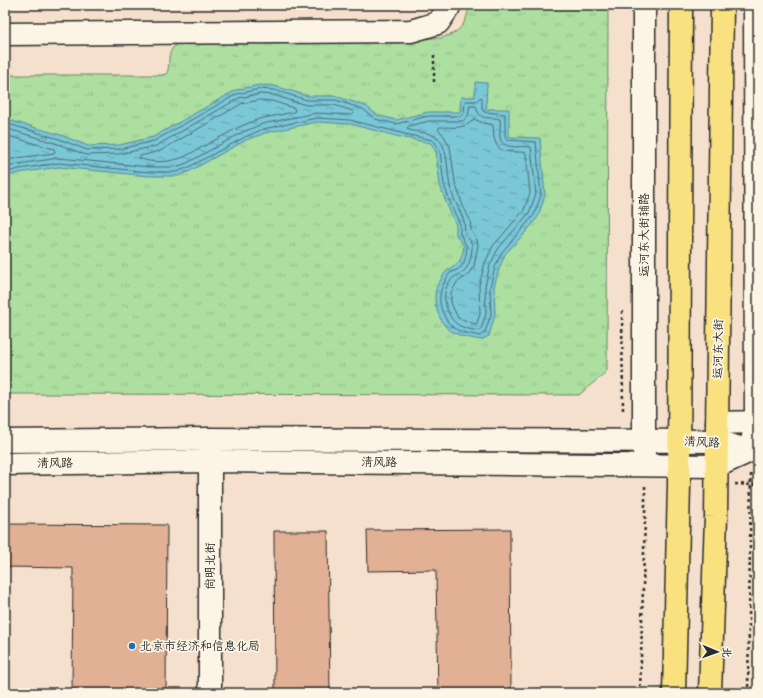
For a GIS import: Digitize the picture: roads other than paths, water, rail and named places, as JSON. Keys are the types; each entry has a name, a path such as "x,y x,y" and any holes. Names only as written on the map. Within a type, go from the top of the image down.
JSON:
{"main road":[{"path":"674,693 679,466 681,5"},
{"name":"运河东大街","path":"710,693 717,466 722,5"}],"street":[{"path":"5,34 411,31 438,23 449,5"},
{"name":"运河东大街辅路","path":"644,5 644,465"},
{"path":"754,451 757,422 755,5"},
{"path":"717,432 757,422"},
{"name":"清风路","path":"5,441 210,439 679,441 717,432 754,451"},
{"name":"尚明北街","path":"210,439 210,693"},
{"name":"清风路","path":"5,464 210,460 717,466 754,451"}],"water":[{"path":"475,82 487,83 486,109 509,109 509,137 540,138 545,195 538,217 505,254 494,287 495,315 489,336 481,340 462,336 451,331 444,325 437,310 435,292 437,287 446,272 459,261 462,256 464,246 456,235 456,225 440,185 436,152 431,143 404,138 350,124 317,122 265,133 246,140 178,176 149,176 59,167 19,173 5,177 5,119 61,135 88,146 119,145 153,137 236,90 259,85 275,86 308,96 335,96 366,106 377,115 396,120 428,112 460,112 461,97 475,97"}],"place":[{"name":"北京市经济和信息化局","path":"132,646"}]}
